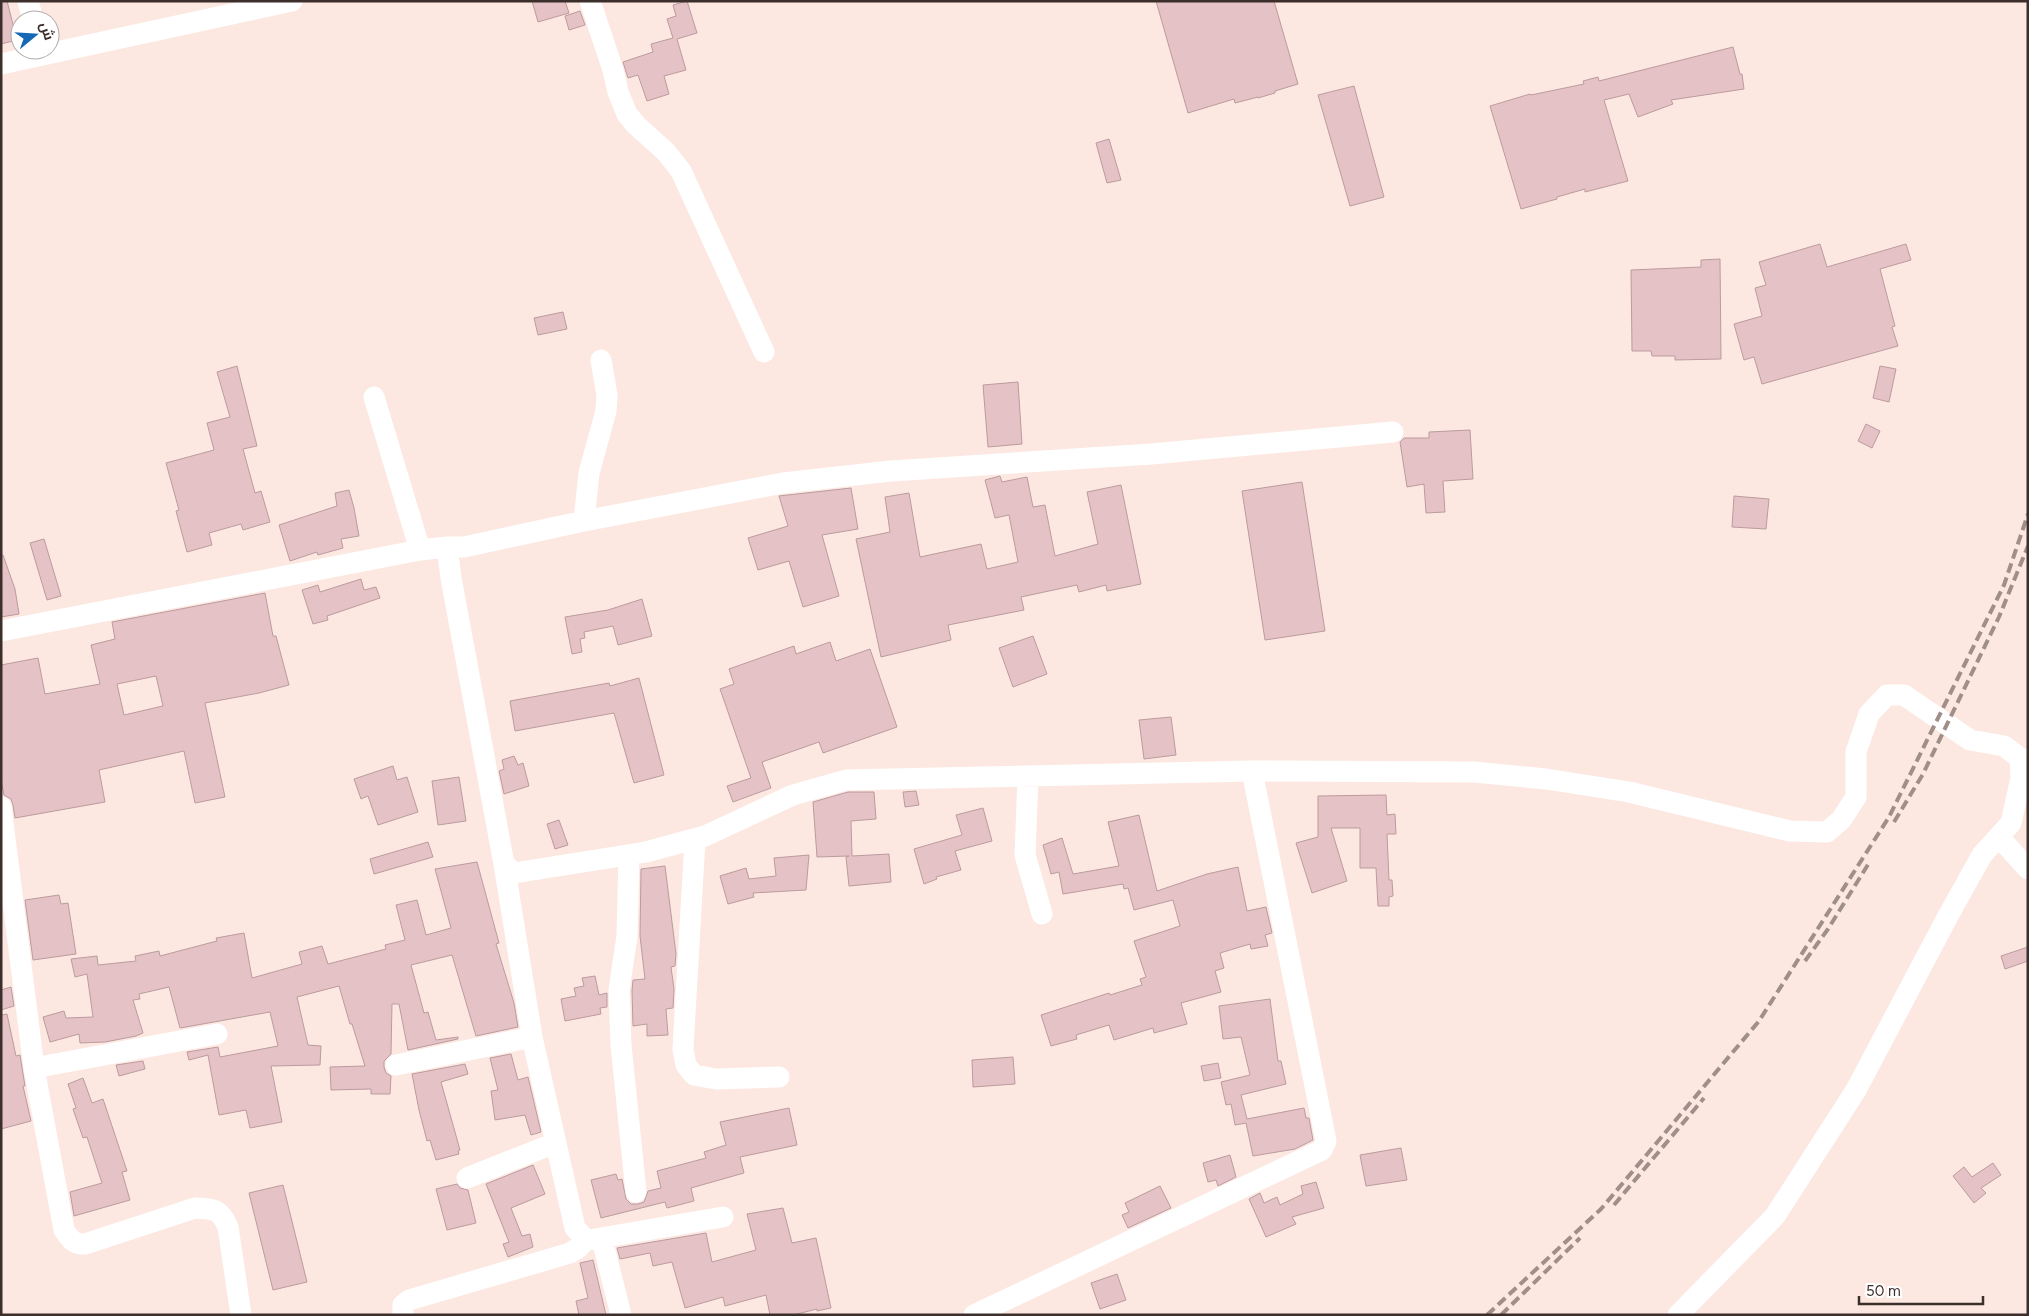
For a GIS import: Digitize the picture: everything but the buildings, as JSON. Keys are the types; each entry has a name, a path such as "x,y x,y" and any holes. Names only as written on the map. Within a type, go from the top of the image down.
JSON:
{"street":[{"path":"60,49 292,1"},
{"path":"590,1 613,70 618,92 627,114 636,125 666,152 681,172 764,352"},
{"path":"1,64 16,60"},
{"path":"584,521 589,473 606,411 607,395 601,360"},
{"path":"374,397 420,550"},
{"path":"1,631 420,550 464,547 584,521 783,483 891,471 1151,454 1393,432"},
{"path":"447,547 451,578 504,864 532,1037 555,1143 575,1228 594,1239 621,1315"},
{"path":"504,864 514,873 629,855 695,839 793,795 846,780 1252,771 1474,772 1546,779 1629,792 1790,831 1828,832 1841,820 1856,797 1856,752 1869,714 1887,695 1904,695 1970,740 2004,746 2020,758 2021,778 2011,823 1982,855 1856,1090 1775,1216 1678,1315"},
{"path":"974,1315 1322,1150 1326,1141 1252,771"},
{"path":"1028,777 1025,855 1042,914"},
{"path":"1,806 34,1068 64,1230 71,1240 78,1245 195,1208 213,1209 223,1215 228,1227 241,1315"},
{"path":"1999,837 2028,870"},
{"path":"695,839 683,1049 686,1065 694,1075 716,1079 779,1078"},
{"path":"629,855 627,936 619,990 621,1046 636,1192"},
{"path":"34,1068 217,1034"},
{"path":"396,1065 532,1037"},
{"path":"467,1178 555,1143"},
{"path":"403,1315 403,1305 409,1300 570,1253 594,1239 723,1217"}],"railway":[{"path":"1487,1315 1601,1209 1759,1021 1889,817 2004,585 2028,514"},
{"path":"1894,822 1923,774 1999,617 2028,546"},
{"path":"1805,961 1828,929 1869,863"},
{"path":"1614,1205 1704,1098"},
{"path":"1501,1315 1580,1238"}]}
